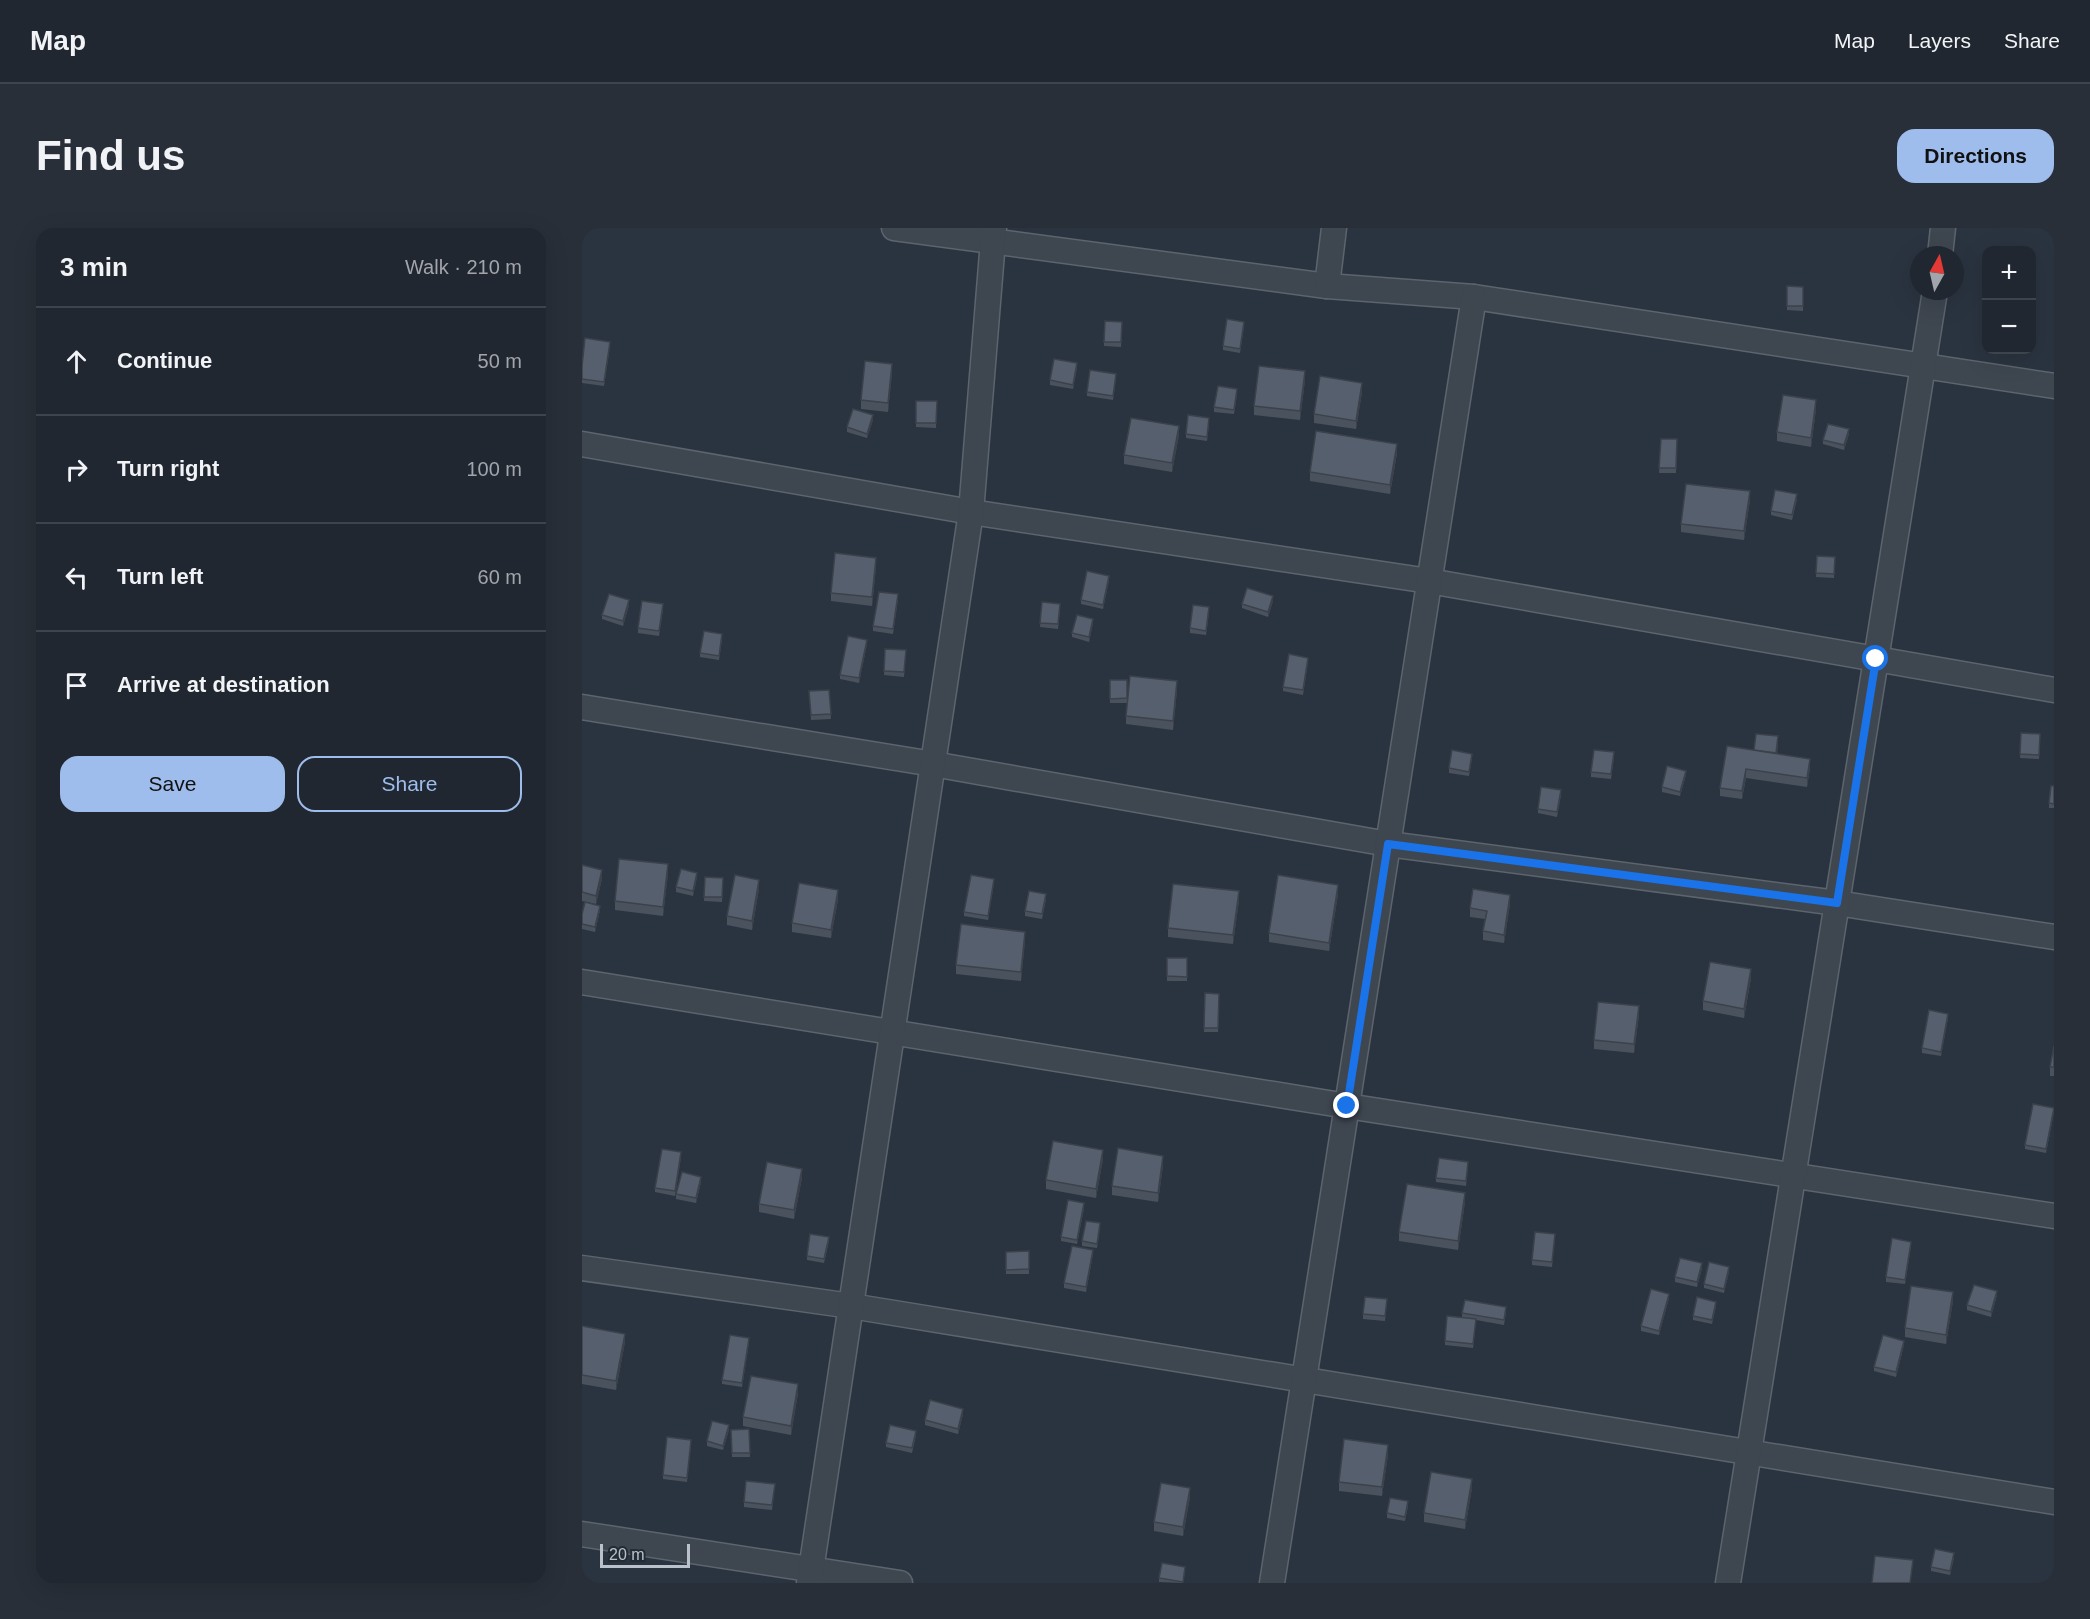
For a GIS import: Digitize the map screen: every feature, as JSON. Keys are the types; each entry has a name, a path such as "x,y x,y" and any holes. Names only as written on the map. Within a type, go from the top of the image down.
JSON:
{"street":[{"path":"894,228 993,235 1328,286 1473,297 2054,386"},
{"path":"1328,286 1334,228"},
{"path":"1941,246 1943,228"},
{"path":"810,1576 971,512 993,235"},
{"path":"1272,1583 1473,297"},
{"path":"1728,1583 1934,300"},
{"path":"582,444 971,512 1429,581 2054,690"},
{"path":"582,707 933,764 1388,844 1837,903 2054,937"},
{"path":"582,982 1347,1106 2054,1216"},
{"path":"582,1268 851,1306 2054,1502"},
{"path":"582,1534 810,1576 900,1583"}],"building":[{"path":"1787,286 1803,287 1803,306 1787,306"},
{"path":"1227,319 1244,322 1240,349 1223,346"},
{"path":"1105,321 1122,322 1121,342 1104,342"},
{"path":"585,338 610,342 604,382 582,379"},
{"path":"1054,359 1077,363 1073,385 1050,380"},
{"path":"865,361 892,364 888,403 861,400"},
{"path":"1259,366 1305,371 1300,411 1254,406"},
{"path":"1090,370 1116,374 1113,396 1087,392"},
{"path":"1320,376 1362,383 1356,421 1314,414"},
{"path":"1218,386 1237,389 1234,410 1214,407"},
{"path":"1783,395 1816,400 1811,438 1777,432"},
{"path":"916,401 937,401 936,423 916,423"},
{"path":"853,409 873,415 867,434 847,427"},
{"path":"1188,415 1209,418 1207,437 1186,434"},
{"path":"1131,418 1179,426 1172,463 1124,455"},
{"path":"1828,424 1849,429 1844,445 1823,440"},
{"path":"1316,431 1397,444 1390,485 1310,472"},
{"path":"1661,439 1677,439 1676,468 1659,468"},
{"path":"1686,484 1750,491 1744,531 1681,524"},
{"path":"1775,490 1797,494 1792,515 1771,511"},
{"path":"835,553 876,558 872,597 831,593"},
{"path":"1817,556 1835,557 1834,574 1816,573"},
{"path":"1087,571 1109,576 1103,605 1081,600"},
{"path":"1247,588 1273,596 1268,612 1242,604"},
{"path":"879,592 898,594 893,629 873,626"},
{"path":"609,594 629,600 623,621 602,615"},
{"path":"642,601 663,604 659,631 638,628"},
{"path":"1042,602 1060,604 1058,624 1040,623"},
{"path":"1193,605 1209,607 1206,631 1190,628"},
{"path":"1077,615 1093,619 1089,637 1072,633"},
{"path":"704,631 722,634 719,656 700,653"},
{"path":"848,636 867,640 859,678 840,675"},
{"path":"885,649 906,650 904,672 884,671"},
{"path":"1289,654 1308,658 1303,690 1283,687"},
{"path":"1130,676 1177,681 1173,721 1126,716"},
{"path":"1110,680 1127,680 1127,698 1110,699"},
{"path":"829,690 831,714 811,715 809,691"},
{"path":"2021,733 2040,734 2039,755 2020,754"},
{"path":"1756,734 1778,736 1776,753 1754,750"},
{"path":"1727,746 1810,759 1807,778 1746,769 1742,791 1720,788"},
{"path":"1452,750 1472,754 1469,772 1449,768"},
{"path":"1594,750 1614,752 1611,774 1591,772"},
{"path":"1667,766 1686,771 1680,792 1662,787"},
{"path":"2051,786 2054,786 2054,804 2049,803"},
{"path":"1541,787 1561,790 1557,812 1538,809"},
{"path":"619,859 668,864 663,907 615,901"},
{"path":"582,865 602,870 596,896 582,892"},
{"path":"681,869 697,873 693,891 676,887"},
{"path":"735,875 759,880 752,921 727,916"},
{"path":"971,875 994,879 988,916 964,912"},
{"path":"1278,875 1338,885 1329,943 1269,933"},
{"path":"705,877 723,878 722,897 704,897"},
{"path":"799,883 838,890 831,930 792,923"},
{"path":"1173,884 1239,891 1233,935 1168,928"},
{"path":"1473,889 1510,895 1504,935 1483,931 1487,911 1470,908"},
{"path":"1029,891 1046,894 1042,914 1025,911"},
{"path":"585,902 600,906 595,927 582,924"},
{"path":"961,924 1025,932 1021,972 956,965"},
{"path":"1167,958 1187,958 1187,977 1167,976"},
{"path":"1710,962 1751,969 1744,1009 1703,1001"},
{"path":"1205,993 1219,994 1218,1028 1204,1028"},
{"path":"1598,1002 1639,1006 1634,1044 1594,1040"},
{"path":"1929,1010 1948,1014 1941,1052 1922,1048"},
{"path":"2054,1046 2054,1067 2050,1067"},
{"path":"2033,1104 2054,1108 2046,1149 2025,1145"},
{"path":"1053,1141 1103,1150 1096,1189 1046,1180"},
{"path":"1118,1148 1163,1156 1158,1193 1112,1186"},
{"path":"662,1149 681,1152 675,1191 655,1188"},
{"path":"1439,1158 1468,1162 1466,1181 1436,1178"},
{"path":"767,1162 802,1169 794,1210 759,1204"},
{"path":"682,1172 701,1177 696,1198 676,1194"},
{"path":"1407,1184 1465,1193 1458,1241 1399,1232"},
{"path":"1068,1200 1084,1203 1077,1240 1061,1237"},
{"path":"1086,1221 1100,1223 1097,1244 1082,1241"},
{"path":"1535,1232 1555,1234 1552,1262 1532,1260"},
{"path":"810,1234 829,1237 824,1259 807,1256"},
{"path":"1892,1238 1911,1242 1905,1280 1886,1277"},
{"path":"1072,1246 1093,1250 1086,1287 1064,1283"},
{"path":"1029,1251 1029,1269 1006,1270 1006,1252"},
{"path":"1680,1258 1702,1263 1697,1282 1675,1277"},
{"path":"1709,1262 1729,1267 1724,1289 1704,1284"},
{"path":"1974,1285 1997,1291 1991,1312 1967,1305"},
{"path":"1911,1286 1953,1292 1946,1335 1905,1328"},
{"path":"1651,1289 1669,1294 1659,1331 1641,1326"},
{"path":"1365,1297 1387,1299 1385,1316 1363,1314"},
{"path":"1697,1297 1716,1302 1712,1320 1693,1316"},
{"path":"1465,1300 1506,1307 1504,1320 1462,1313"},
{"path":"1447,1316 1476,1319 1473,1344 1445,1341"},
{"path":"582,1326 625,1334 616,1381 582,1375"},
{"path":"730,1335 749,1338 742,1383 722,1380"},
{"path":"1883,1335 1904,1341 1896,1372 1874,1367"},
{"path":"751,1376 798,1384 791,1426 743,1417"},
{"path":"930,1400 963,1409 958,1429 925,1420"},
{"path":"712,1421 729,1425 723,1446 707,1441"},
{"path":"890,1425 916,1431 912,1448 886,1443"},
{"path":"749,1429 750,1453 732,1453 731,1430"},
{"path":"667,1437 691,1440 687,1478 663,1475"},
{"path":"1344,1439 1388,1445 1382,1487 1339,1482"},
{"path":"1431,1472 1472,1479 1465,1520 1424,1513"},
{"path":"746,1481 775,1484 772,1505 744,1502"},
{"path":"1161,1483 1190,1488 1183,1527 1154,1522"},
{"path":"1390,1498 1408,1501 1405,1517 1387,1513"},
{"path":"1935,1549 1954,1553 1950,1571 1931,1567"},
{"path":"1875,1556 1913,1560 1910,1583 1872,1583"},
{"path":"1162,1563 1185,1567 1183,1582 1159,1578"}],"route":[{"path":"1347,1106 1388,844 1837,903 1876,659"}]}
